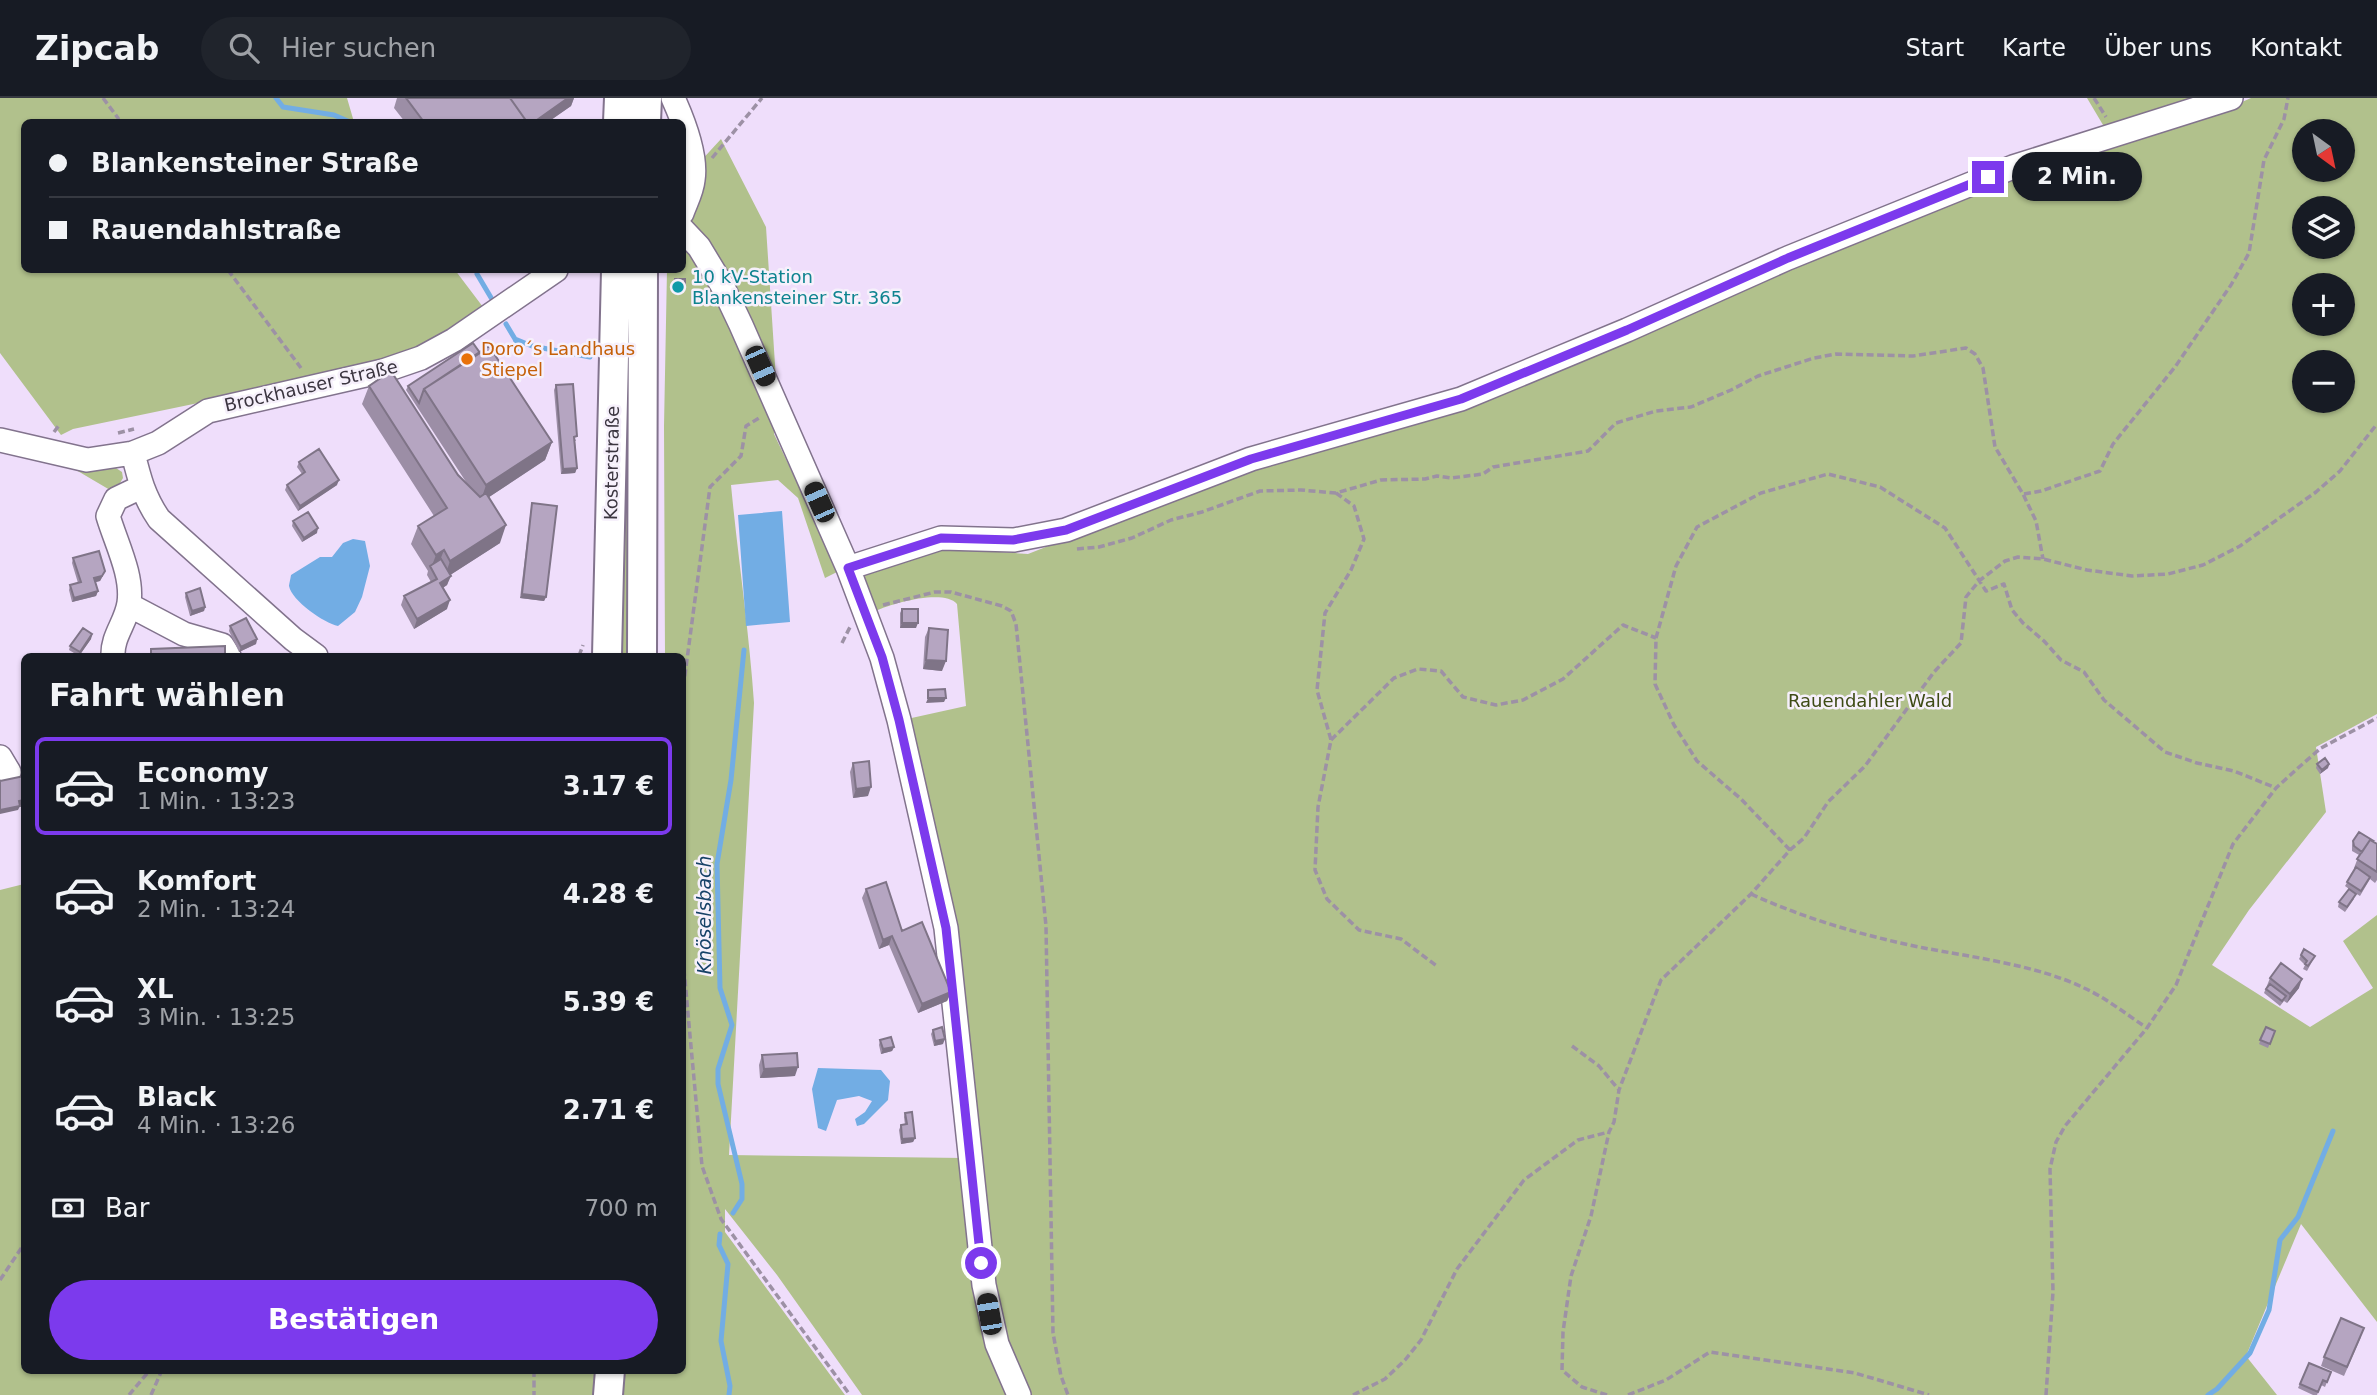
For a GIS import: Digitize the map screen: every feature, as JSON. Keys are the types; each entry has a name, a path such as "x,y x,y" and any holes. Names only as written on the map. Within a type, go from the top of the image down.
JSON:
{"main road":[{"path":"618,119 619,98"},
{"path":"646,119 647,98"},
{"name":"Kosterstraße","path":"607,653 616,273"},
{"name":"Kosterstraße","path":"642,653 643,273"},
{"path":"590,1374 590,1395"},
{"path":"608,1395 610,1374"}],"street":[{"path":"673,98 683,119"},
{"path":"848,568 941,538 1013,540 1066,530 1251,459 1461,399 1627,330 1788,258 2013,167 2231,98"},
{"path":"686,131 693,164 693,181 686,201"},
{"path":"686,233 699,247 722,285 848,568 882,657 946,928 984,1284 997,1343 1019,1395"},
{"name":"Brockhauser Straße","path":"0,440 87,460 134,453 158,443 208,411 397,367 421,358 454,340 542,273"},
{"path":"134,453 146,501 159,519 312,653"},
{"path":"113,653 113,643 129,605 127,578 108,516 116,499 141,486"},
{"path":"129,605 184,634 222,645 227,653"}],"path":[{"path":"103,98 118,119"},
{"path":"693,181 762,98"},
{"path":"2023,494 2041,491 2100,471 2112,444 2146,406 2231,285 2249,253 2264,160 2284,119 2288,98"},
{"path":"230,273 315,387"},
{"path":"1071,549 1099,547 1132,538 1171,520 1260,491 1336,493 1381,480 1425,479 1437,476 1451,478 1483,474 1493,467 1588,451 1616,423 1656,411 1691,407 1770,372 1814,358 1836,354 1913,356 1966,348 1975,354 1983,368 1995,447 2036,521 2043,559"},
{"path":"686,667 710,487 741,456 746,426 753,421"},
{"path":"1607,1395 1582,1387 1562,1370 1563,1332 1571,1276 1591,1216 1619,1090 1661,980 1751,894 1804,838 1828,802 1866,766 1934,672 1961,643 1966,597 1979,582 2005,561 2018,558 2043,559 2087,570 2132,576 2168,574 2203,565 2240,546 2316,492 2340,471 2377,424"},
{"path":"1790,850 1741,799 1697,761 1674,724 1655,684 1656,638 1676,566 1697,527 1761,493 1828,474 1880,487 1945,528 1986,591 2004,584 2012,610 2022,623 2061,660 2084,672 2104,700 2165,752 2197,763 2234,771 2276,788"},
{"path":"1336,493 1354,506 1364,539 1351,570 1325,613 1317,690 1331,740 1318,807 1315,870 1327,899 1359,930 1401,939 1438,967"},
{"path":"864,610 900,599 951,592 993,602 1011,611 1016,624 1046,926 1053,1333 1061,1376 1068,1395"},
{"path":"1331,740 1394,678 1418,669 1441,671 1464,697 1496,705 1523,700 1563,679 1623,625 1656,638"},
{"path":"2046,1395 2053,1292 2050,1169 2056,1142 2065,1126 2147,1028 2176,985 2233,844 2276,788 2320,748 2377,718"},
{"path":"1751,894 1783,908 1875,937 2053,976 2084,987 2147,1028"},
{"path":"686,992 702,1166 721,1219 850,1395"},
{"path":"1572,1046 1599,1066 1619,1090"},
{"path":"1353,1395 1385,1379 1421,1340 1457,1269 1524,1180 1577,1140 1609,1132"},
{"path":"0,1280 21,1248"},
{"path":"1628,1395 1666,1380 1710,1352 1855,1373 1926,1395"},
{"path":"129,1395 147,1374"},
{"path":"151,1395 160,1374"},
{"path":"534,1374 534,1395"}],"green space":[{"path":"0,98 347,98 353,119 21,119 21,273 457,273 486,311 401,361 73,429 61,435 0,353"},
{"path":"2087,98 2216,98 2106,130"},
{"name":"Rauendahler Wald","path":"2251,98 2377,98 2377,714 2316,747 2326,812 2249,910 2212,965 2310,1027 2373,988 2343,941 2377,915 2377,1322 2301,1224 2246,1356 2277,1395 1030,1395 1005,1339 989,1282 907,719 966,706 957,604 941,598 930,598 906,601 876,611 861,577 909,554 942,548 1028,554 1257,464 1454,413 2015,170 2231,107"},
{"path":"721,139 766,227 777,395 774,434 839,571 825,578 798,498 778,480 731,485 754,703 729,1155 964,1158 1011,1395 862,1395 777,1275 725,1209 725,1232 845,1395 0,1395 0,890 21,885 21,1374 686,1374 686,653 665,653 664,426 667,273 686,273 686,152 698,164"},
{"path":"116,468 122,472 123,478 110,490 76,470"},
{"path":"631,506 630,653 618,653 621,507"}],"water":[{"path":"782,511 790,622 746,626 738,515"},
{"path":"353,539 365,541 370,566 355,612 338,626 309,610 291,592 289,585 291,575 320,557 332,557 343,543"},
{"path":"818,1068 881,1070 890,1081 888,1100 864,1124 857,1126 855,1119 865,1112 872,1101 859,1096 837,1100 826,1131 818,1128 812,1089"}],"building":[{"path":"406,98 510,98 525,119 422,119"},
{"path":"510,98 568,98 538,119 525,119"},
{"path":"675,279 685,279 685,286 675,287"},
{"path":"473,343 480,353 424,389 419,403 408,386"},
{"path":"489,346 552,442 486,485 424,389"},
{"path":"391,371 458,475 480,497 486,493 506,525 450,561 444,550 436,555 418,526 447,508 369,386"},
{"path":"573,384 577,468 563,469 556,385"},
{"path":"319,449 339,480 300,506 287,485 305,472 299,462"},
{"path":"532,503 557,506 546,597 522,594"},
{"path":"308,512 318,528 304,538 293,521"},
{"path":"99,551 105,571 102,576 94,578 98,591 74,598 70,585 81,582 73,558"},
{"path":"441,559 451,576 440,583 450,600 417,619 404,596 437,579 430,566"},
{"path":"200,588 205,607 192,611 186,593"},
{"path":"902,609 918,609 918,623 902,623"},
{"path":"246,618 257,639 241,647 230,626"},
{"path":"83,628 92,634 80,652 70,646"},
{"path":"929,628 948,630 946,661 926,660"},
{"path":"225,646 225,653 151,653 151,649"},
{"path":"945,689 946,698 928,698 928,690"},
{"path":"2325,758 2329,764 2322,770 2317,764"},
{"path":"869,761 871,787 856,789 853,763"},
{"path":"21,777 20,806 0,810 0,781"},
{"path":"2359,832 2372,840 2362,852 2354,846 2353,841"},
{"path":"2370,840 2377,844 2377,872 2357,859"},
{"path":"2356,867 2370,877 2361,891 2347,882"},
{"path":"886,882 902,931 922,922 951,992 922,1004 892,936 883,940 866,889"},
{"path":"2349,889 2356,894 2347,907 2339,902"},
{"path":"2304,949 2315,956 2308,966 2301,955"},
{"path":"2281,963 2302,979 2290,994 2270,978"},
{"path":"2270,984 2286,996 2282,1001 2266,989"},
{"path":"942,1027 945,1039 935,1041 933,1030"},
{"path":"2266,1027 2275,1031 2270,1044 2260,1040"},
{"path":"891,1037 894,1047 883,1049 880,1040"},
{"path":"797,1053 798,1067 764,1069 762,1055"},
{"path":"912,1112 915,1138 902,1139 901,1125 907,1124 905,1113"},
{"path":"2341,1318 2364,1328 2347,1367 2324,1357"},
{"path":"2309,1363 2331,1372 2327,1382 2323,1380 2318,1392 2300,1384"}],"waterway":[{"name":"Knöselsbach","path":"276,98 283,107 334,115 343,119"},
{"name":"Knöselsbach","path":"477,274 493,301"},
{"name":"Knöselsbach","path":"506,324 515,339 532,346 590,357"},
{"path":"515,339 521,353"},
{"name":"Knöselsbach","path":"733,1213 742,1199 742,1184 718,1084 718,1069 732,1025 720,988 717,864 731,780 744,650"},
{"path":"2208,1395 2217,1389 2250,1353 2269,1310 2280,1240 2298,1217 2333,1131"},
{"name":"Knöselsbach","path":"720,1234 719,1245 728,1264 721,1341 730,1386 729,1395"}],"place":[{"name":"10 kV-Station Blankensteiner Str. 365","path":"678,287"},
{"name":"Doro´s Landhaus Stiepel","path":"467,359"}],"route":[{"path":"981,1263 946,928 882,657 848,568 941,538 1013,540 1066,530 1251,459 1461,399 1627,330 1788,258 1988,177"}]}
